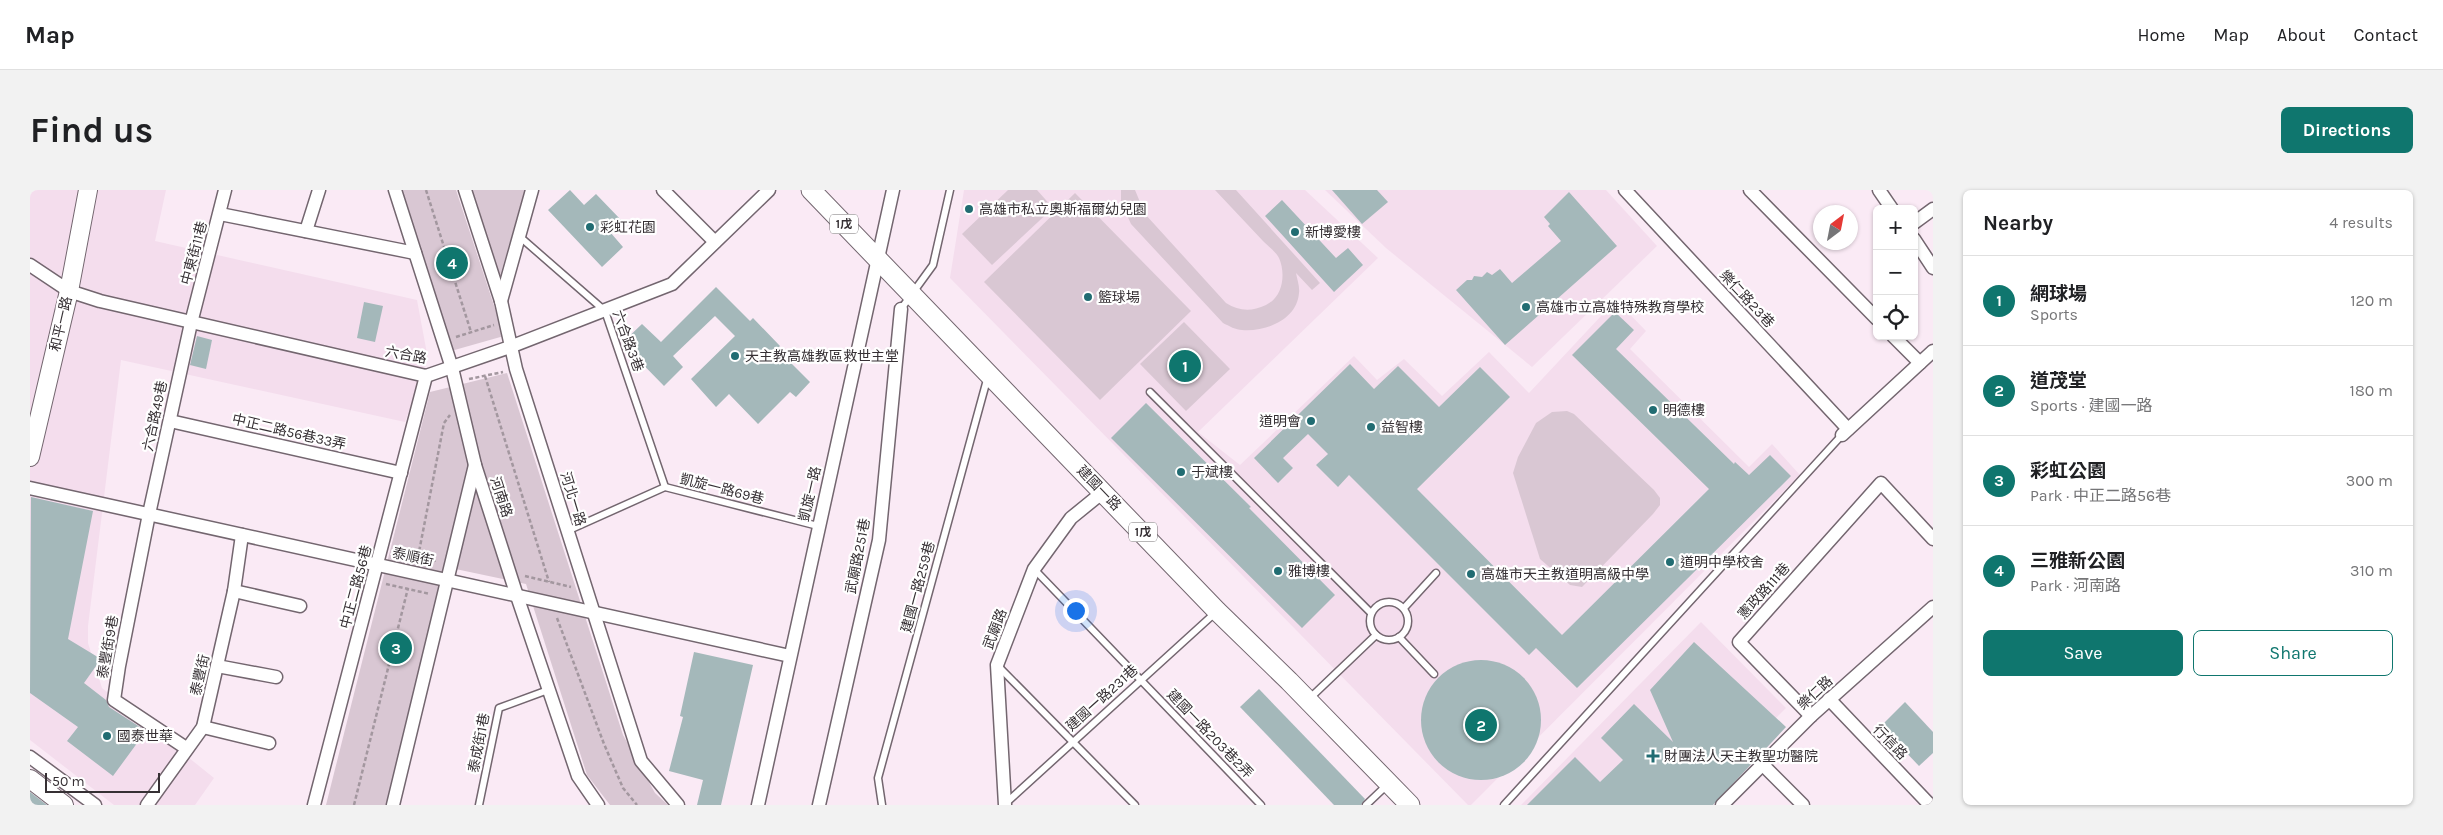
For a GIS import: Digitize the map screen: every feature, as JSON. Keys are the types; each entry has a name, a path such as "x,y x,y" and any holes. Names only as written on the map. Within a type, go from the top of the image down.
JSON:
{"main road":[{"name":"建國一路","path":"811,190 877,258 907,302 988,375 1217,611 1308,700 1410,805"}],"street":[{"name":"和平一路","path":"30,457 68,291 88,190"},
{"name":"中東街11巷","path":"191,323 225,190"},
{"path":"306,231 319,190"},
{"name":"河南路","path":"395,190 452,368 475,465 509,573 578,776 598,805"},
{"name":"河北一路","path":"465,190 501,301 516,368 641,761 678,805"},
{"path":"501,301 532,190"},
{"path":"663,190 715,242"},
{"name":"六合路","path":"30,265 68,291 100,301 426,376 510,347 672,284 768,190"},
{"name":"凱旋一路","path":"758,805 893,190"},
{"name":"樂仁路23巷","path":"1625,190 1845,432"},
{"path":"1750,190 1873,315"},
{"path":"1879,190 1889,205"},
{"path":"1918,220 1933,209"},
{"path":"220,214 415,253"},
{"path":"1918,245 1933,268"},
{"name":"武廟路251巷","path":"819,805 879,540 907,302"},
{"name":"六合路49巷","path":"149,514 191,323"},
{"path":"1898,340 1920,363"},
{"path":"1845,432 1933,351"},
{"name":"中正二路56巷","path":"314,805 426,376"},
{"name":"中正二路56巷33弄","path":"170,421 401,473"},
{"path":"393,805 475,465"},
{"name":"憲政路111巷","path":"1811,716 1739,642 1881,483 1933,539"},
{"name":"泰順街","path":"30,488 790,656"},
{"name":"武廟路","path":"1005,805 997,666 1034,569 1071,518 1103,492"},
{"name":"泰豐街9巷","path":"149,514 114,700 186,748"},
{"name":"泰豐街","path":"147,805 186,748 203,727 234,591 242,535"},
{"path":"234,591 300,606"},
{"name":"樂仁路","path":"1722,805 1829,699 1933,607"},
{"path":"217,666 276,677"},
{"name":"行信路","path":"1829,699 1930,805"},
{"path":"203,727 269,743"},
{"path":"30,757 95,805"},
{"path":"1762,765 1803,805"},
{"path":"30,779 64,805"}],"lane":[{"path":"907,302 932,265 950,190"},
{"name":"六合路3巷","path":"519,236 605,310 665,487"},
{"name":"建國一路259巷","path":"882,805 878,778 988,375"},
{"path":"1150,392 1371,612"},
{"path":"1504,805 1845,432"},
{"name":"凱旋一路69巷","path":"567,531 665,487 818,526"},
{"name":"建國一路203巷2弄","path":"1034,569 1261,805"},
{"path":"1404,608 1436,573"},
{"path":"1385,601 1399,604 1404,608 1408,621 1407,628 1399,637 1387,640 1376,635 1370,625 1371,612 1379,604 1385,601"},
{"name":"建國一路231巷","path":"1005,805 1217,611"},
{"path":"1308,700 1376,635"},
{"path":"1399,637 1434,674"},
{"path":"997,666 1074,741 1135,805"},
{"name":"泰成街1巷","path":"479,805 499,708 548,690"},
{"path":"1366,805 1388,783"}],"path":[{"path":"426,190 470,332"},
{"path":"444,342 505,322"},
{"path":"455,382 516,368"},
{"path":"485,376 549,582"},
{"path":"418,557 444,424 450,416 462,410"},
{"path":"382,548 451,564"},
{"path":"509,573 587,590"},
{"path":"373,581 443,597"},
{"path":"354,805 408,588"},
{"path":"556,616 604,744 623,788 637,805"}],"shaded area":[{"path":"30,190 166,190 155,241 417,300 428,359 405,422 121,360 88,626 88,643 102,688 214,778 195,805 114,805 30,740"},
{"path":"400,190 456,190 504,336 451,351"},
{"path":"472,190 525,190 500,276"},
{"name":"高雄市天主教道明高級中學","path":"964,190 1305,190 1378,258 1198,432 1240,465 1354,356 1377,380 1404,359 1442,396 1489,352 1529,393 1616,300 1646,331 1630,349 1749,467 1772,444 1800,475 1471,805 1468,805 950,278"},
{"path":"1008,190 1037,190 1053,208 992,265 962,234"},
{"path":"1121,190 1135,190 1145,214 1226,303 1231,306 1250,310 1272,301 1282,284 1282,271 1276,254 1215,190 1236,190 1320,283 1312,290 1296,273 1299,286 1297,302 1286,317 1260,329 1242,330 1230,327 1223,323 1131,224 1121,202"},
{"name":"高雄市立高雄特殊教育學校","path":"1325,190 1606,190 1657,246 1532,367 1386,248"},
{"name":"籃球場","path":"1075,193 1191,311 1100,400 984,282"},
{"path":"1184,322 1230,369 1186,411 1140,364"},
{"path":"507,373 623,735 655,793 668,805 610,805 587,775 526,584 446,567 387,805 326,805 430,392"},
{"path":"1567,411 1574,414 1654,490 1660,498 1660,505 1653,514 1582,587 1570,585 1540,559 1513,473 1518,457 1536,423 1552,412"},
{"name":"財團法人天主教聖功醫院","path":"1701,622 1786,708 1688,805 1521,805"}],"building":[{"name":"彩虹花園","path":"570,190 584,205 596,194 622,221 610,232 623,247 602,267 548,210"},
{"path":"1332,190 1377,190 1388,202 1362,224"},
{"path":"1569,192 1617,246 1505,345 1456,290 1467,280 1472,280 1474,276 1482,277 1487,272 1492,275 1500,269 1512,283 1561,241 1548,226 1550,224 1544,217"},
{"name":"新博愛樓","path":"1282,200 1336,258 1348,248 1363,265 1334,292 1265,216"},
{"name":"天主教高雄教區救世主堂","path":"716,287 750,321 753,318 780,346 777,349 810,382 796,397 790,392 758,424 729,394 716,407 691,379 735,336 715,316 673,356 683,367 664,386 622,343 642,324 661,342"},
{"path":"364,302 383,306 375,342 357,338"},
{"name":"道明中學校舍","path":"1615,312 1634,330 1616,349 1734,464 1735,462 1749,475 1770,455 1791,476 1577,688 1536,648 1529,655 1349,475 1338,487 1316,465 1328,454 1308,434 1283,458 1293,468 1278,483 1254,458 1350,364 1374,389 1398,366 1439,407 1480,367 1510,397 1417,489 1562,635 1709,489 1572,355"},
{"path":"197,336 212,340 206,369 190,365"},
{"path":"1146,403 1251,507 1249,508 1335,595 1302,628 1111,438"},
{"path":"31,497 93,511 68,639 101,659 84,683 106,700 109,707 146,731 113,776 67,741 78,727 30,693"},
{"name":"財團法人天主教聖功醫院","path":"1694,642 1786,727 1713,805 1527,805 1575,757 1600,782 1623,760 1601,738 1634,704 1673,742 1650,690"},
{"path":"694,652 753,665 721,805 697,805 703,780 669,771 683,717 680,716"},
{"path":"1481,660 1504,664 1524,677 1537,697 1541,720 1537,743 1524,763 1504,776 1481,780 1458,776 1438,763 1425,743 1421,720 1425,697 1438,677 1458,664"},
{"path":"1259,689 1365,799 1361,805 1334,805 1240,707"},
{"path":"1905,702 1933,732 1933,753 1919,766 1881,726"},
{"path":"30,792 47,805 30,805"}],"place":[{"name":"高雄市私立奧斯福爾幼兒園","path":"969,209"},
{"name":"彩虹花園","path":"590,227"},
{"name":"新博愛樓","path":"1295,232"},
{"name":"三雅新公園","path":"452,263"},
{"name":"籃球場","path":"1088,297"},
{"name":"高雄市立高雄特殊教育學校","path":"1526,307"},
{"name":"天主教高雄教區救世主堂","path":"735,356"},
{"name":"網球場","path":"1185,366"},
{"name":"明德樓","path":"1653,410"},
{"name":"道明會","path":"1311,421"},
{"name":"益智樓","path":"1371,427"},
{"name":"于斌樓","path":"1181,472"},
{"name":"道明中學校舍","path":"1670,562"},
{"name":"雅博樓","path":"1278,571"},
{"name":"高雄市天主教道明高級中學","path":"1471,574"},
{"name":"彩虹公園","path":"396,648"},
{"name":"道茂堂","path":"1481,725"},
{"name":"國泰世華","path":"107,736"},
{"name":"財團法人天主教聖功醫院","path":"1653,756"}]}
